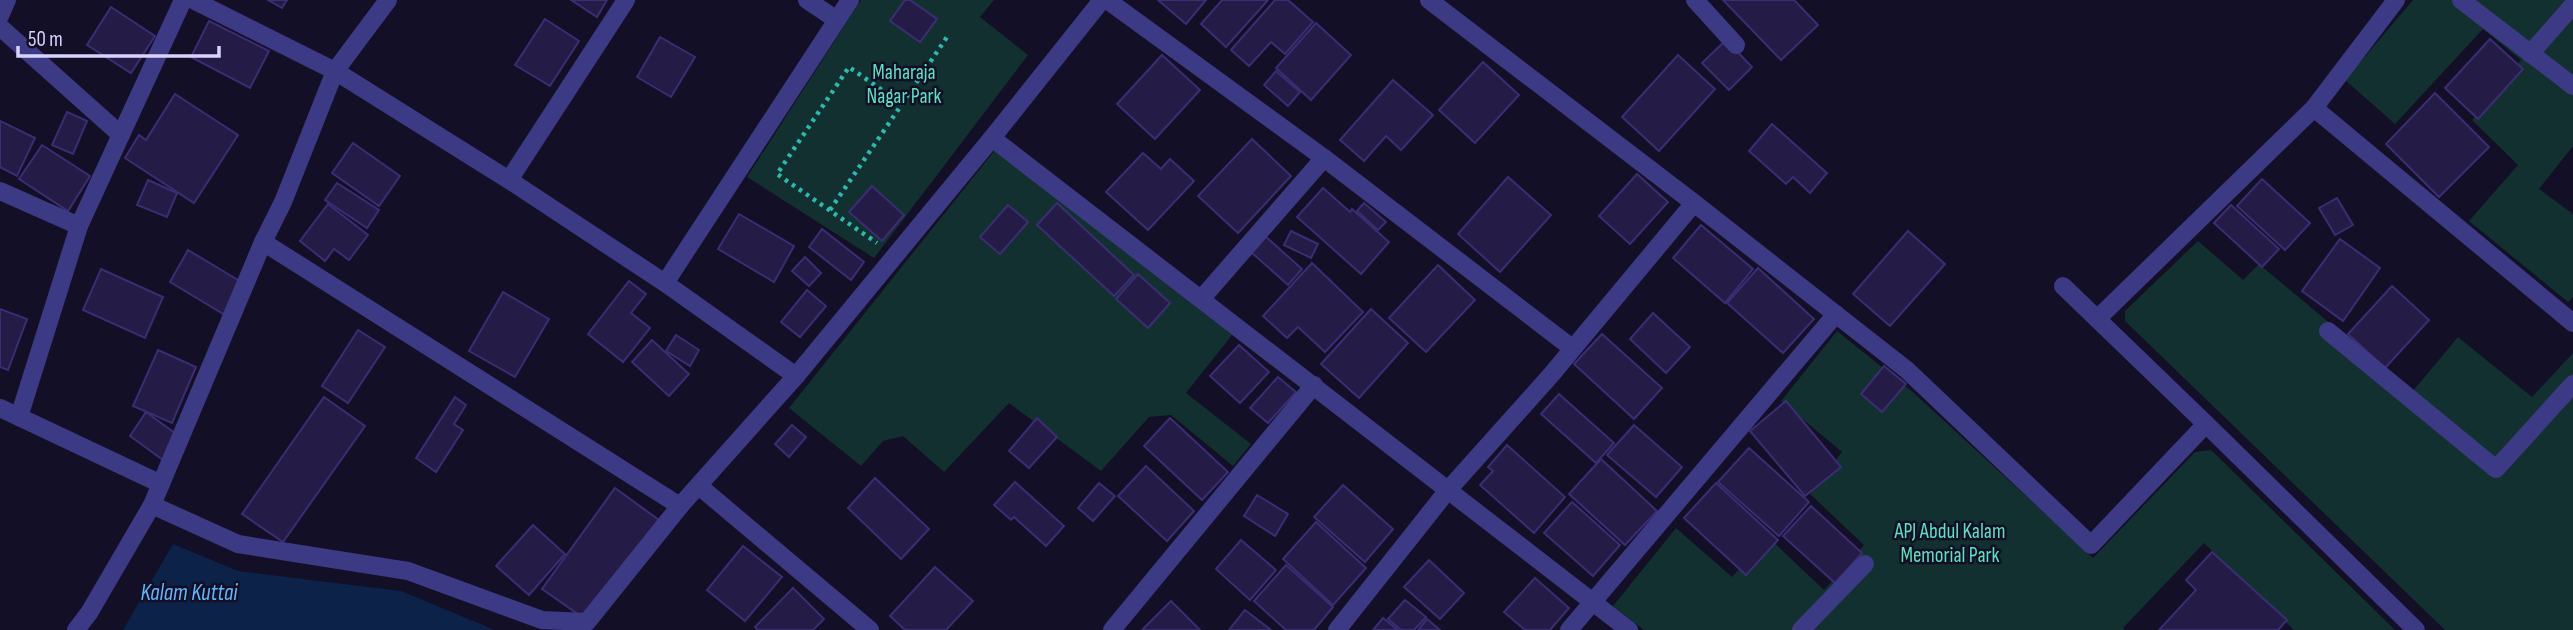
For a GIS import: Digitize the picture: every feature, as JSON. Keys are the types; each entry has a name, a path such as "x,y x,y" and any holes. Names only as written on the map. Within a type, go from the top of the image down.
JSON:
{"street":[{"path":"0,16 6,0"},
{"path":"19,417 79,226 183,0"},
{"path":"193,0 335,71 509,180 665,283 796,376"},
{"path":"76,630 89,613 152,505 263,242 283,202 335,71 388,0"},
{"path":"509,180 626,0"},
{"path":"807,0 837,20"},
{"path":"665,283 850,0"},
{"path":"152,505 238,544 408,571 542,620 592,626 680,506 796,376 992,138 1101,0"},
{"path":"1107,0 1324,158 1572,348"},
{"path":"1429,0 1907,370 2091,545 2206,424"},
{"path":"1695,0 1736,45"},
{"path":"2097,319 2314,108 2396,0"},
{"path":"2462,0 2573,86"},
{"path":"2530,54 2573,5"},
{"path":"0,27 121,135"},
{"path":"2314,108 2573,323"},
{"path":"992,138 1629,630"},
{"path":"1202,298 1324,158"},
{"path":"0,191 79,226"},
{"path":"1337,630 1448,490 1694,203"},
{"path":"263,242 680,506"},
{"path":"2063,286 2417,630"},
{"path":"1569,630 1836,314"},
{"path":"2328,331 2496,468 2573,384"},
{"path":"1112,630 1314,385"},
{"path":"0,408 161,484"},
{"path":"699,486 870,630"},
{"path":"1801,630 1865,564"}],"path":[{"path":"830,211 947,37"},
{"path":"895,256 777,174 849,67 902,104"}],"green space":[{"name":"Maharaja Nagar Park","path":"861,0 994,0 980,17 1028,55 874,258 747,177"},
{"path":"2413,0 2573,0 2573,146 2539,189 2573,214 2573,297 2568,302 2469,221 2518,165 2472,120 2521,60 2483,29 2395,124 2345,80"},
{"path":"995,150 1232,335 1186,393 1251,444 1233,466 1171,415 1149,417 1101,471 1009,403 944,472 903,436 883,441 861,466 789,408"},
{"path":"2198,241 2243,280 2259,264 2412,392 2458,337 2532,397 2573,353 2573,630 2445,630 2125,321 2125,311"},
{"name":"APJ Abdul Kalam Memorial Park","path":"1837,331 1914,393 2093,558 2195,452 2211,450 2395,630 2294,630 2204,543 2123,628 2125,630 1644,630 1613,606 1676,528 1732,577 1768,537 1824,590 1864,545 1810,494 1842,452 1781,401"}],"water":[{"name":"Kalam Kuttai","path":"173,544 238,571 401,591 495,630 123,630"}],"building":[{"path":"268,0 287,0 282,8"},
{"path":"571,0 607,0 597,17"},
{"path":"905,0 910,0 937,19 920,42 890,21"},
{"path":"1158,0 1206,0 1186,24"},
{"path":"1222,0 1268,0 1226,47 1201,24"},
{"path":"1275,0 1288,0 1313,22 1285,54 1271,42 1249,66 1231,50"},
{"path":"1723,0 1794,0 1818,25 1781,60"},
{"path":"111,7 155,36 131,73 87,45"},
{"path":"545,19 579,41 550,86 515,65"},
{"path":"209,21 269,51 250,88 191,57"},
{"path":"1316,23 1351,55 1311,100 1276,68"},
{"path":"660,37 695,57 671,97 637,77"},
{"path":"2490,39 2523,69 2478,119 2445,88"},
{"path":"1726,40 1752,67 1729,90 1702,63"},
{"path":"1162,55 1200,90 1155,139 1117,104"},
{"path":"1678,55 1715,89 1659,151 1622,117"},
{"path":"1483,62 1519,95 1475,143 1439,110"},
{"path":"1276,71 1300,92 1288,106 1264,85"},
{"path":"1393,80 1433,115 1401,150 1386,136 1364,161 1340,140"},
{"path":"2435,93 2489,147 2439,197 2386,144"},
{"path":"175,94 238,135 194,203 125,158 139,135 146,140"},
{"path":"67,112 87,121 73,154 52,145"},
{"path":"0,121 35,138 17,176 0,167"},
{"path":"1772,124 1827,173 1810,193 1793,177 1786,184 1749,151"},
{"path":"1252,139 1291,176 1238,233 1198,196"},
{"path":"353,143 400,176 379,206 332,173"},
{"path":"42,145 90,176 68,211 19,179"},
{"path":"1143,153 1161,169 1170,159 1194,181 1148,230 1106,192"},
{"path":"1637,174 1668,202 1630,244 1599,216"},
{"path":"1508,177 1551,215 1500,272 1458,234"},
{"path":"2262,179 2310,223 2285,250 2237,206"},
{"path":"148,180 177,193 167,217 137,205"},
{"path":"337,183 379,210 367,228 325,200"},
{"path":"872,186 904,215 882,241 849,212"},
{"path":"1323,188 1350,212 1352,209 1389,242 1361,274 1297,217"},
{"path":"2337,198 2353,225 2335,235 2319,208"},
{"path":"1057,203 1134,275 1114,296 1037,225"},
{"path":"1364,203 1386,222 1378,230 1357,211"},
{"path":"328,204 368,235 349,260 334,249 325,261 300,241"},
{"path":"1008,205 1028,222 1000,254 980,237"},
{"path":"2231,205 2279,249 2262,267 2214,223"},
{"path":"739,214 794,246 774,282 718,249"},
{"path":"1701,225 1753,269 1725,303 1673,258"},
{"path":"822,229 864,262 851,280 809,247"},
{"path":"1291,231 1318,244 1311,258 1284,245"},
{"path":"1908,231 1945,264 1890,326 1853,294"},
{"path":"1265,236 1302,269 1288,285 1251,252"},
{"path":"2340,239 2380,268 2343,321 2302,291"},
{"path":"188,250 243,283 225,315 170,282"},
{"path":"805,257 821,273 809,286 792,271"},
{"path":"1312,263 1363,312 1325,352 1298,327 1287,338 1263,316"},
{"path":"1438,265 1475,300 1426,352 1389,318"},
{"path":"1758,268 1814,319 1783,353 1727,303"},
{"path":"101,269 163,297 145,338 83,310"},
{"path":"1138,274 1170,303 1148,328 1116,299"},
{"path":"629,281 646,294 631,313 650,328 623,362 588,334"},
{"path":"2392,286 2429,320 2385,368 2348,334"},
{"path":"807,290 826,306 800,337 781,322"},
{"path":"503,292 549,319 515,377 469,351"},
{"path":"0,309 27,319 8,370 0,367"},
{"path":"1371,309 1408,343 1359,398 1321,364"},
{"path":"1653,313 1690,347 1666,373 1630,339"},
{"path":"358,330 385,347 348,403 322,386"},
{"path":"1602,334 1662,388 1634,419 1574,364"},
{"path":"676,335 699,350 690,366 666,351"},
{"path":"652,340 689,374 669,396 632,362"},
{"path":"1239,345 1269,372 1240,403 1210,376"},
{"path":"158,350 196,367 172,423 133,406"},
{"path":"1884,366 1906,384 1882,412 1861,394"},
{"path":"1278,377 1296,392 1268,423 1250,408"},
{"path":"1559,394 1614,443 1596,463 1541,414"},
{"path":"324,397 365,426 283,542 242,514"},
{"path":"455,397 466,405 454,424 463,430 436,472 416,458"},
{"path":"1786,401 1841,467 1805,496 1750,431"},
{"path":"146,412 179,436 163,460 130,436"},
{"path":"1037,418 1057,437 1029,468 1009,451"},
{"path":"1170,418 1228,472 1202,500 1144,446"},
{"path":"792,425 806,437 789,457 775,444"},
{"path":"1634,425 1682,467 1656,497 1607,455"},
{"path":"1507,445 1565,497 1534,533 1480,485 1493,471 1488,467"},
{"path":"1749,448 1809,502 1779,536 1718,482"},
{"path":"1601,459 1657,511 1625,545 1569,494"},
{"path":"1146,466 1194,511 1167,541 1118,496"},
{"path":"875,478 929,529 901,559 848,508"},
{"path":"1015,482 1064,526 1046,546 1014,517 1011,520 994,505"},
{"path":"1099,483 1115,496 1093,521 1078,508"},
{"path":"1716,483 1778,540 1746,575 1684,518"},
{"path":"1343,485 1393,529 1365,562 1314,517"},
{"path":"615,488 659,520 588,621 542,589"},
{"path":"1257,495 1288,514 1275,536 1244,516"},
{"path":"1572,502 1620,545 1593,576 1544,533"},
{"path":"1811,506 1862,553 1835,583 1783,536"},
{"path":"1316,522 1366,568 1333,605 1283,559"},
{"path":"533,525 565,554 529,595 496,566"},
{"path":"1241,540 1276,570 1250,600 1216,569"},
{"path":"743,546 782,577 745,621 707,590"},
{"path":"2212,552 2287,620 2278,630 2159,630 2196,590 2186,580"},
{"path":"1429,560 1464,593 1440,619 1404,587"},
{"path":"1286,565 1333,607 1314,630 1286,630 1254,601"},
{"path":"935,567 973,601 946,630 905,630 890,616"},
{"path":"1535,578 1569,608 1550,630 1525,630 1504,612"},
{"path":"793,588 824,619 813,630 758,630 755,627"},
{"path":"1405,600 1426,617 1414,630 1401,630 1388,619"},
{"path":"1171,601 1200,630 1142,630"},
{"path":"1245,610 1271,630 1229,630"},
{"path":"1383,618 1398,630 1373,630"},
{"path":"1427,619 1440,630 1418,630"}]}
